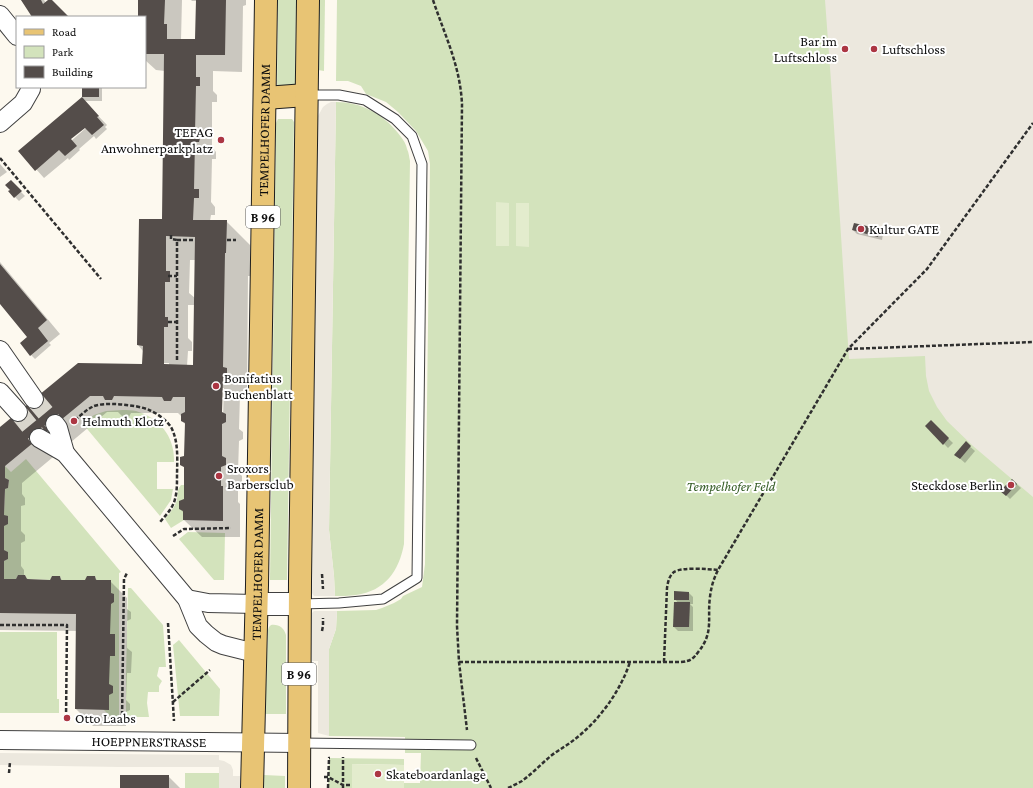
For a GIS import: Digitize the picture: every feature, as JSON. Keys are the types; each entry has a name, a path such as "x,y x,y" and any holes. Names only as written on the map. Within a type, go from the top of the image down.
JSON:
{"main road":[{"name":"TEMPELHOFER DAMM","path":"252,788 257,604 266,0"},
{"name":"B 96","path":"299,788 308,0"},
{"path":"265,98 306,94"}],"street":[{"path":"0,15 16,35"},
{"path":"0,123 23,103 31,88"},
{"path":"0,350 34,399"},
{"path":"0,384 15,371"},
{"path":"0,392 18,412"},
{"path":"55,424 58,428 65,453"},
{"path":"39,438 65,453 187,599 198,626 206,634 216,642 223,645 255,653"},
{"path":"187,599 208,603 300,604"},
{"name":"HOEPPNERSTRASSE","path":"0,740 299,743"}],"lane":[{"path":"300,604 339,603 383,599 418,578 422,164 412,136 395,119 365,100 339,94 306,94"},
{"path":"299,743 471,746"}],"path":[{"path":"433,0 458,71 462,104 457,626 459,662 466,725 471,746 491,788"},
{"path":"459,662 690,661 704,645 709,630 709,598 718,570 848,349 927,269 1033,123"},
{"path":"0,158 101,279"},
{"path":"171,235 171,240 195,240"},
{"path":"177,240 177,360"},
{"path":"227,240 236,240"},
{"path":"168,276 177,276"},
{"path":"168,322 177,322"},
{"path":"848,349 1033,342"},
{"path":"75,420 92,406 103,404 136,406 149,409 162,417 172,429 178,458 175,499 170,509 160,522"},
{"path":"173,536 184,529 231,528"},
{"path":"664,662 667,588 669,577 675,571 686,569 718,570"},
{"path":"122,721 124,579 127,574"},
{"path":"168,623 174,721"},
{"path":"0,625 67,625 66,719"},
{"path":"508,788 522,781 552,755 590,726 621,684 630,662"},
{"path":"173,702 210,670"},
{"path":"343,787 344,744"},
{"path":"328,788 329,758 343,758"},
{"path":"9,772 10,762"},
{"path":"324,777 328,777 343,787 352,785"}],"green space":[{"path":"278,0 296,0 295,87 277,87"},
{"path":"319,0 325,0 324,71 318,70"},
{"name":"Tempelhofer Feld","path":"337,0 1033,0 1033,788 404,788 404,783 420,783 421,753 405,753 405,737 329,736 329,649 336,629 337,611 376,610 394,603 403,596 422,587 425,564 430,164 428,151 416,131 398,112 386,102 366,94 361,86 348,81 336,81"},
{"path":"336,102 354,104 363,107 371,110 386,120 404,141 410,161 404,544 402,554 394,571 383,584 366,593 340,596 335,596 329,530"},
{"path":"278,119 292,119 294,122 287,580 270,580 276,123"},
{"path":"496,202 509,203 509,246 496,246"},
{"path":"516,203 529,203 529,247 516,246"},
{"path":"106,411 136,411 152,418 164,430 172,444 174,462 157,462 157,489 173,489 171,500 160,516 83,424 94,415"},
{"path":"26,459 121,572 119,573 119,717 111,717 103,709 111,580 96,580 95,576 85,580 61,580 60,576 52,576 50,580 27,579 25,575 18,575 16,579 4,579 4,561 8,559 8,552 4,550 4,526 8,517 4,515 5,489 8,488 9,480 5,478 5,466 11,472"},
{"path":"181,485 184,485 184,520 171,528 165,519 176,503 178,491"},
{"path":"188,532 225,533 224,580 214,580 179,539"},
{"path":"128,588 131,588 163,625 166,667 159,667 157,676 162,681 159,686 159,692 148,692 147,703 149,717 126,717"},
{"path":"271,625 281,627 286,635 286,714 265,714 268,630"},
{"path":"0,632 57,632 57,699 59,699 59,713 0,713"},
{"path":"179,640 220,689 219,716 180,716 173,645"},
{"path":"329,758 404,759 404,765 353,764 352,788 328,788"},
{"name":"Skateboardanlage","path":"352,764 404,765 404,788 352,788"},
{"path":"185,773 219,773 219,788 185,788"},
{"path":"264,775 285,776 285,788 264,788"}],"shaded area":[{"path":"825,0 1033,0 1033,497 973,446 947,421 937,407 929,391 926,376 925,356 849,359"},
{"path":"331,102 336,102 329,530 335,596 314,596 312,593 318,116 323,107"},
{"path":"314,611 337,611 336,629 329,649 329,736 318,733 318,661 312,661 312,613"},
{"path":"0,753 219,755 219,760 231,765 233,776 240,776 240,788 219,788 219,767 0,765"}],"building":[{"path":"21,0 41,0 43,4 48,0 52,0 68,16 31,16"},
{"path":"138,0 165,0 164,24 167,24 167,39 195,39 196,0 226,0 225,55 196,55 196,77 200,77 200,86 196,86 195,133 200,134 200,138 199,142 195,142 194,189 199,189 199,198 194,198 193,220 227,220 223,367 227,368 227,376 223,378 222,412 226,414 226,422 222,424 222,456 226,458 226,465 221,467 221,486 223,486 223,521 183,520 183,511 179,509 179,501 184,499 184,467 180,465 180,457 184,456 185,423 181,421 181,414 185,412 185,397 173,397 171,401 164,401 162,397 114,396 112,400 105,400 103,396 90,396 5,466 5,478 9,480 8,488 5,489 4,515 8,516 8,524 4,526 4,550 8,552 8,559 4,561 4,579 16,579 18,575 25,575 27,579 50,580 52,576 60,576 61,580 85,580 87,576 95,576 96,580 111,580 111,593 114,594 114,602 111,604 110,634 115,634 115,656 110,656 109,684 113,686 113,693 109,695 109,710 75,709 76,614 0,613 0,427 78,363 142,364 143,346 137,345 139,219 162,219 164,54 146,54 146,16 138,16","holes":["166,236 195,237 193,365 164,364 164,327 168,327 168,317 165,317 165,282 170,282 170,271 166,271"]},
{"path":"82,88 99,88 99,97 82,97"},
{"path":"82,97 99,116 97,117 104,125 92,135 85,128 71,139 77,146 65,156 59,150 35,171 18,151"},
{"path":"11,180 22,191 14,198 8,191 10,190 5,185"},
{"name":"Kultur GATE","path":"854,223 880,229 878,237 852,230"},
{"path":"0,264 47,320 38,328 48,341 30,356 20,343 27,337 0,304"},
{"path":"931,420 949,438 943,445 925,426"},
{"path":"966,441 971,446 960,459 954,455"},
{"path":"1012,479 1017,484 1006,496 1000,491"},
{"path":"674,591 689,592 689,600 674,600"},
{"path":"674,602 690,602 689,627 673,627"},
{"path":"120,775 169,775 169,788 120,788"}],"tunnel":[{"path":"34,399 55,424"},
{"path":"18,412 39,438"}],"place":[{"name":"Bar im Luftschloss","path":"845,49"},
{"name":"Luftschloss","path":"874,49"},
{"name":"TEFAG Anwohnerparkplatz","path":"221,140"},
{"name":"Kultur GATE","path":"861,229"},
{"name":"Bonifatius Buchenblatt","path":"216,386"},
{"name":"Helmuth Klotz","path":"74,421"},
{"name":"Sroxors Barbersclub","path":"219,476"},
{"name":"Steckdose Berlin","path":"1011,485"},
{"name":"Otto Laabs","path":"67,718"},
{"name":"Skateboardanlage","path":"378,774"}]}
